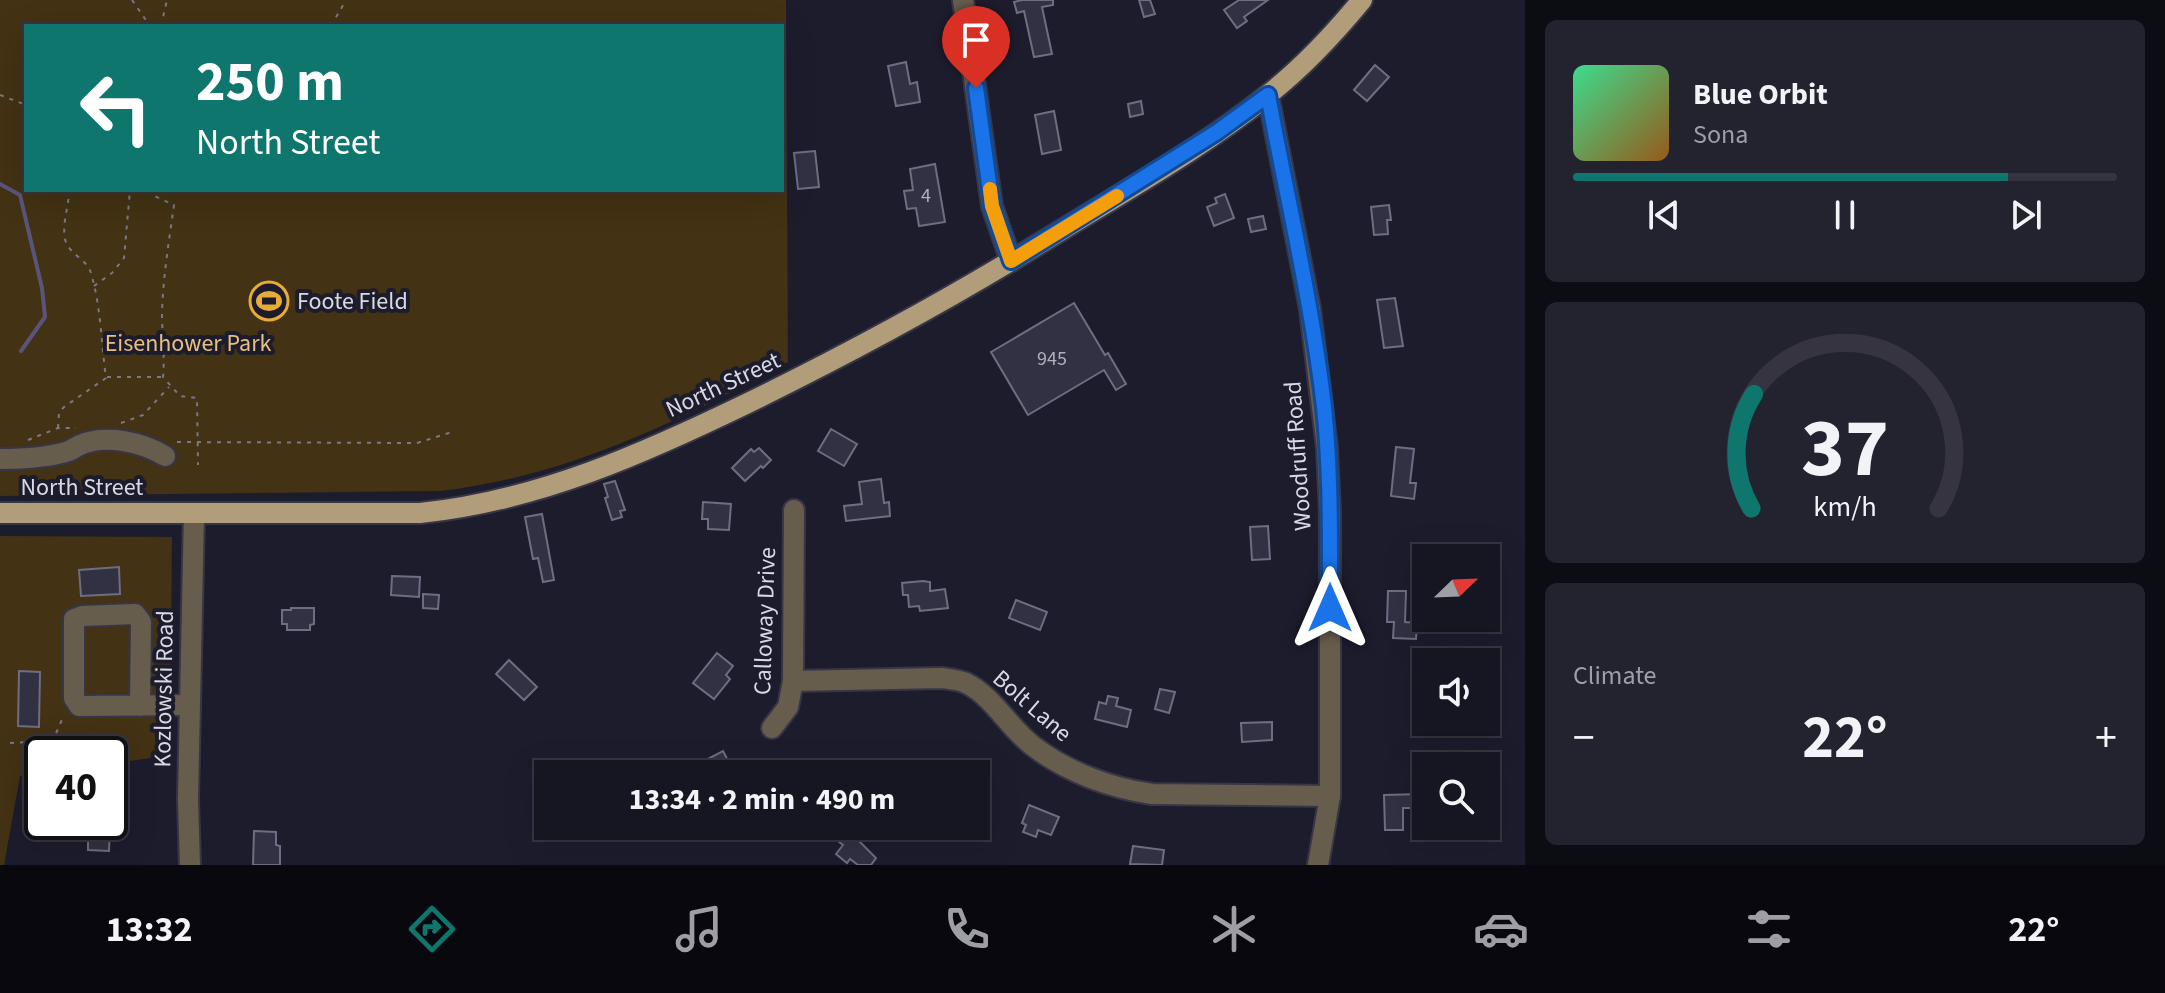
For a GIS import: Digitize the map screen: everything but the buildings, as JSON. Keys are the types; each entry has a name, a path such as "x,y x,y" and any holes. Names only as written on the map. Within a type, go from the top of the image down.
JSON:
{"main road":[{"name":"North Street","path":"0,513 420,513 523,494 632,456 702,425 894,330 1179,157 1268,95 1296,71 1360,1"}],"street":[{"path":"963,0 992,206 1011,261"},
{"name":"Woodruff Road","path":"1268,95 1310,309 1324,407 1330,513 1330,796 1318,865"},
{"path":"0,459 33,459 91,442 111,440 166,449"},
{"name":"Calloway Drive","path":"772,728 788,707 793,681 794,510"},
{"name":"Kozlowski Road","path":"190,865 189,705 194,513"},
{"path":"140,706 141,622 135,614 74,619 75,702 84,706 140,706 189,705"},
{"name":"Bolt Lane","path":"793,681 942,678 964,682 987,700 1031,745 1060,765 1131,791 1152,794 1330,796"}],"path":[{"path":"132,0 149,24"},
{"path":"161,24 167,0"},
{"path":"332,24 346,0"},
{"path":"0,95 24,104"},
{"path":"69,192 64,218 65,242 90,270 103,331 106,378"},
{"path":"93,287 112,273 124,258 130,192"},
{"path":"150,192 174,205 164,283 163,377 180,396 197,398 198,465"},
{"path":"58,428 59,413 64,407 106,378 163,377"},
{"path":"166,449 197,442 417,443 455,431"},
{"path":"10,743 54,738 66,711 75,702"}],"green space":[{"name":"Eisenhower Park","path":"0,0 786,0 788,362 705,406 620,444 532,473 440,491 0,496"},
{"path":"0,536 172,537 170,755 128,761 128,736 24,736 24,775 20,776 4,865 0,865"}],"waterway":[{"path":"0,184 20,195 42,288 45,317 21,351"}],"slow traffic":[{"path":"990,189 992,206 1011,261 1117,196"}],"place":[{"name":"Foote Field","path":"269,301"}],"route":[{"path":"976,88 992,206 1011,261 1166,165 1268,95 1310,309 1324,407 1330,513 1330,608"}]}
